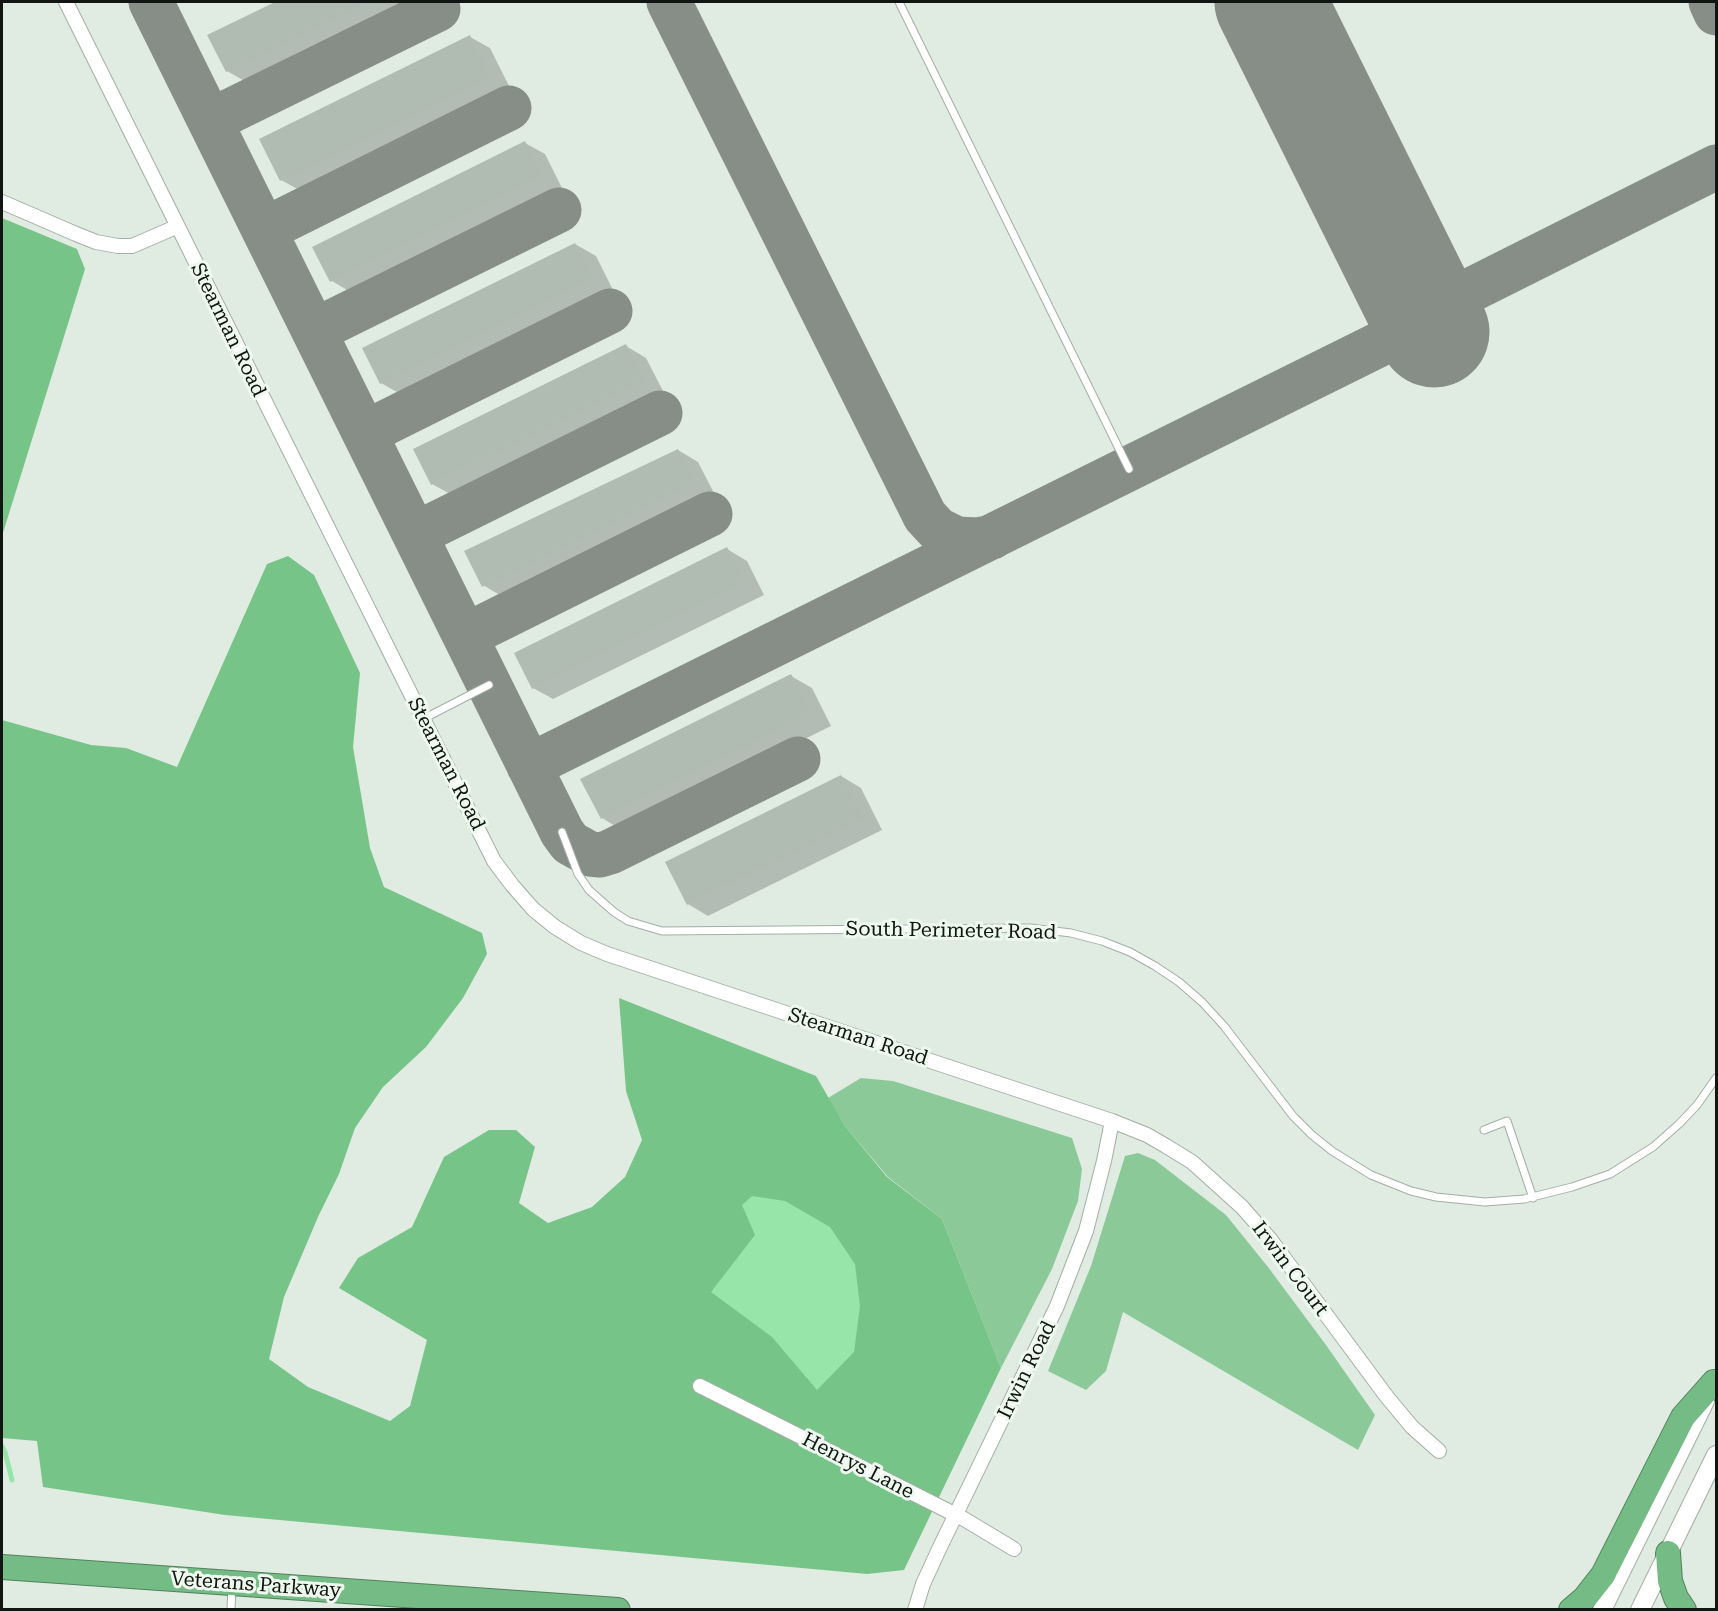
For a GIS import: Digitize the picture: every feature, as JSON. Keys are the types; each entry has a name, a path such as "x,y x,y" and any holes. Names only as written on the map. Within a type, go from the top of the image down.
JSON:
{"highway":[{"path":"1571,1610 1585,1598 1603,1575 1683,1417 1715,1380"},
{"path":"1668,1553 1670,1581 1676,1598 1684,1610"},
{"name":"Veterans Parkway","path":"2,1567 618,1610"}],"main road":[{"path":"1602,1610 1715,1380"},
{"path":"1640,1610 1716,1455"}],"street":[{"name":"Stearman Road","path":"66,2 176,227 494,861 533,909 555,927 581,943 607,954 1112,1121"},
{"path":"2,202 96,242 118,246 139,243 176,227"},
{"name":"Irwin Court","path":"1112,1121 1147,1135 1192,1162 1242,1207 1269,1239 1387,1397 1412,1427 1439,1451"},
{"name":"Irwin Road","path":"915,1610 923,1584 1042,1340 1071,1273 1086,1231 1112,1121"},
{"name":"Henrys Lane","path":"700,1386 956,1515 1014,1549"}],"lane":[{"path":"899,2 1129,469"},
{"path":"423,719 489,685"},
{"name":"South Perimeter Road","path":"562,832 578,874 589,890 628,921 662,931 1030,928 1071,933 1102,941 1130,952 1179,982 1202,1002 1224,1026 1293,1116 1312,1135 1351,1163 1391,1184 1436,1197 1485,1202 1533,1198 1572,1188 1601,1177 1632,1161 1679,1124 1697,1105 1716,1078"},
{"path":"1484,1130 1507,1121 1533,1198"},
{"path":"231,1610 232,1583"}],"shaded area":[{"path":"2,218 77,249 85,269 2,536"},
{"path":"288,556 314,575 360,673 353,747 370,848 384,887 482,933 487,954 463,998 426,1047 383,1087 355,1128 339,1174 284,1297 269,1359 308,1387 390,1421 410,1406 427,1340 339,1288 358,1258 412,1227 444,1157 489,1130 516,1130 535,1147 519,1203 548,1223 592,1207 625,1177 642,1140 626,1091 619,998 816,1076 845,1126 887,1177 942,1219 1001,1368 904,1570 867,1574 225,1515 43,1487 37,1441 2,1438 2,720 91,745 126,748 177,767 267,564"},
{"path":"861,1078 893,1081 1072,1138 1082,1169 1078,1201 1052,1269 1001,1368 942,1219 888,1177 845,1126 828,1098"},
{"path":"1138,1153 1155,1160 1226,1215 1326,1345 1375,1415 1358,1450 1123,1312 1106,1371 1086,1390 1048,1371 1091,1266 1125,1156"},
{"path":"752,1196 785,1201 830,1227 855,1264 860,1306 854,1352 817,1390 772,1337 711,1292 755,1235 742,1205"}],"building":[{"path":"275,2 368,2 226,72 207,35"},
{"path":"470,35 490,76 280,181 259,139"},
{"path":"525,141 543,177 330,282 312,247"},
{"path":"575,243 593,279 380,384 362,348"},
{"path":"626,344 644,380 431,485 413,449"},
{"path":"678,449 694,481 482,587 464,551"},
{"path":"727,547 745,583 532,689 514,653"},
{"path":"791,674 812,715 601,819 580,779"},
{"path":"841,775 863,818 687,905 665,862"}],"waterway":[{"path":"2,1446 12,1480"}],"taxiway":[{"path":"151,2 562,832 570,843 590,854 600,855 610,852 798,759"},
{"path":"669,2 925,516 937,529 957,539 977,540 992,537"},
{"path":"1711,2 1716,13"},
{"path":"210,121 438,9"},
{"path":"264,230 509,108"},
{"path":"529,766 1378,345 1425,313 1716,167"},
{"path":"314,331 559,210"},
{"path":"365,433 610,311"},
{"path":"416,534 660,413"},
{"path":"465,636 710,514"}],"runway":[{"path":"1270,2 1434,332"}]}
